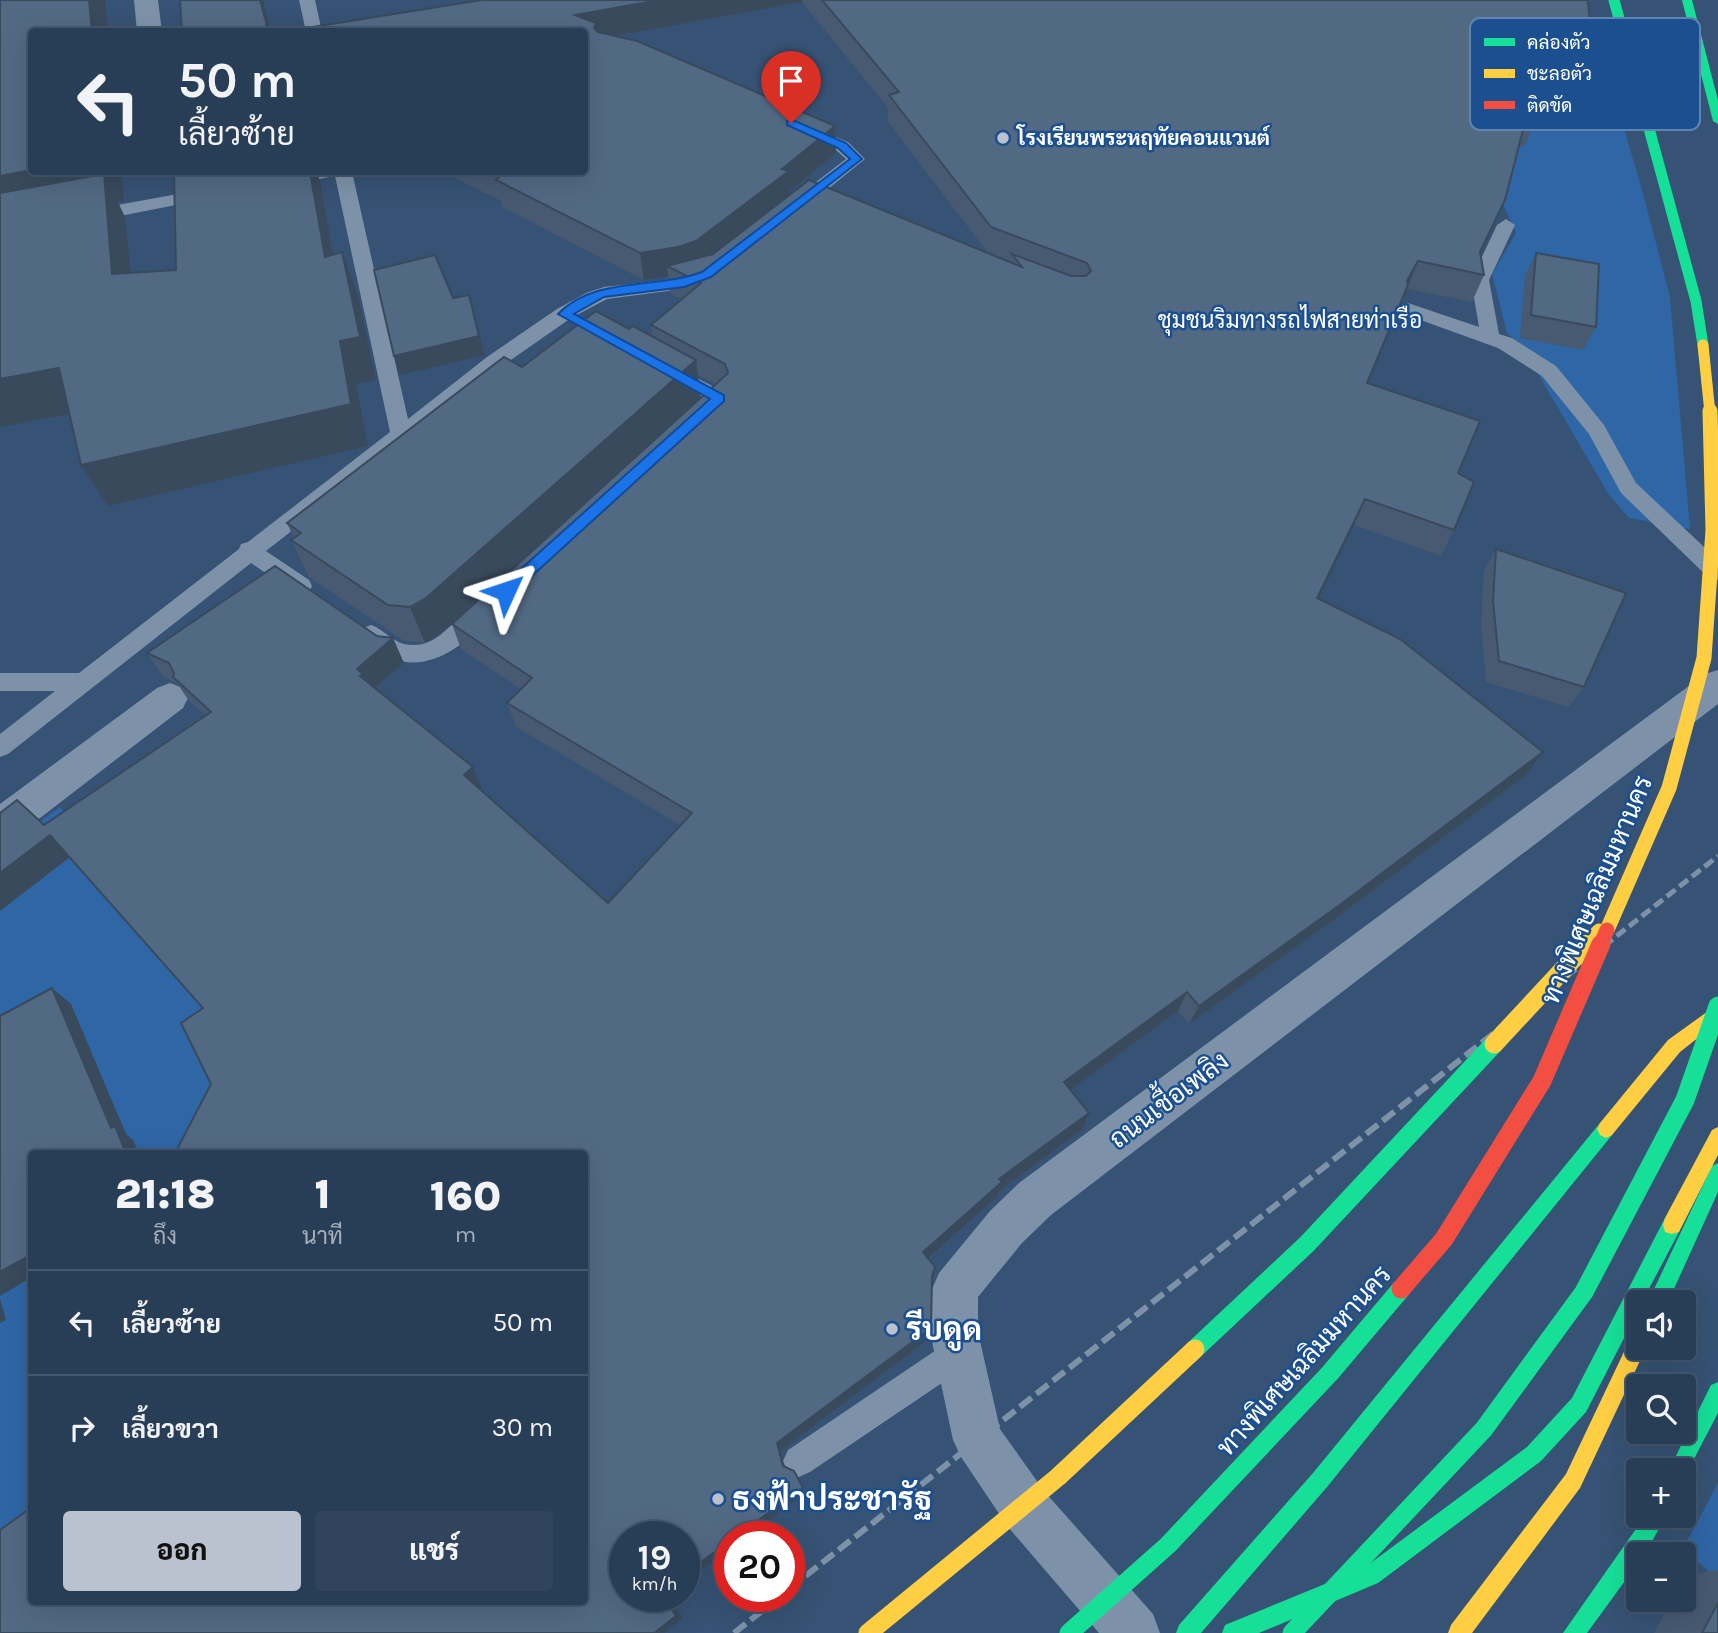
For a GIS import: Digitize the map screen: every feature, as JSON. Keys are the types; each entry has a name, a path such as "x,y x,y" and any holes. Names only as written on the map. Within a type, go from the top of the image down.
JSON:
{"main road":[{"name":"ทางพิเศษเฉลิมมหานคร","path":"1614,0 1619,18"},
{"path":"1687,0 1692,18"},
{"path":"1700,51 1718,121"},
{"name":"ทางพิเศษเฉลิมมหานคร","path":"1069,1633 1168,1545 1330,1373 1444,1239 1542,1081 1619,909 1669,788 1704,658 1713,530 1710,394 1696,301 1649,130"},
{"path":"868,1633 1058,1477 1307,1244 1619,909"},
{"path":"1292,1633 1484,1429 1584,1292 1685,1100 1718,1006"},
{"path":"1186,1633 1320,1480 1674,1046 1718,1012"},
{"path":"1233,1633 1371,1576 1534,1454 1579,1405 1718,1136"},
{"path":"1664,1290 1718,1172"},
{"path":"1459,1633 1573,1481 1630,1360"},
{"path":"1685,1458 1718,1392"},
{"path":"1574,1633 1650,1528"}],"street":[{"path":"146,0 150,28"},
{"name":"ถนนเชื้อเพลิง","path":"1134,1633 1026,1509 978,1440 954,1332 955,1289 1006,1227 1035,1199 1718,684"},
{"path":"0,826 170,698"}],"lane":[{"path":"307,0 313,28"},
{"path":"779,219 856,159 842,146 791,123"},
{"path":"275,182 314,175"},
{"path":"345,175 401,434"},
{"path":"69,220 220,192"},
{"path":"810,195 836,205"},
{"path":"1490,338 1480,280 1506,225"},
{"path":"0,747 494,362 565,314 601,294 684,283 707,275 717,267"},
{"path":"1408,309 1505,343 1549,371 1597,430 1628,488 1718,573"},
{"path":"565,314 588,327"},
{"path":"648,359 719,398 689,426"},
{"path":"249,551 318,597"},
{"path":"352,621 398,652 429,655 448,644 498,598"},
{"path":"0,682 82,682"},
{"path":"799,1461 959,1353"}],"shaded area":[{"path":"1504,130 1624,130 1670,297 1690,529 1629,518 1609,495 1521,345 1507,333 1492,274 1516,233 1498,193"},
{"path":"60,807 277,1082 261,1150 28,1150 28,1515 0,1541 0,850"},
{"path":"1718,1483 1718,1579 1696,1560 1696,1542 1687,1542"}],"building":[{"path":"0,0 89,0 92,28 28,28 28,171 0,176"},
{"path":"180,0 260,0 266,22 266,28 182,28"},
{"path":"482,0 659,0 575,15 596,23 594,28 598,32 637,41 835,126 782,169 789,171 696,241 640,253 496,180 500,176 498,175 588,175 588,28 306,28"},
{"path":"822,0 1588,0 1590,18 1470,18 1470,130 1523,130 1505,200 1480,252 1484,275 1418,261 1407,281 1408,285 1367,383 1480,421 1458,473 1474,482 1454,530 1365,499 1317,598 1400,639 1543,752 1341,904 1199,1006 1187,992 1064,1082 1089,1113 999,1179 1002,1182 923,1252 935,1267 932,1276 931,1328 777,1443 783,1466 794,1471 803,1488 757,1521 714,1521 714,1552 700,1563 700,1521 609,1521 609,1612 674,1612 676,1616 654,1633 0,1633 0,1530 28,1510 28,1605 588,1605 588,1150 177,1150 211,1084 181,1023 203,1008 50,835 0,873 0,813 17,800 44,825 211,712 173,677 169,663 147,653 275,566 377,636 393,638 357,669 363,674 360,676 473,767 464,775 608,903 692,813 507,703 532,678 452,624 728,373 725,364 651,325 701,283 667,266 713,254 809,180 1022,267 1012,254 1071,276 1086,276 1091,271 1087,263 991,227 889,95 899,92"},
{"path":"104,175 112,274 176,270 174,175 311,175 325,257 342,252 360,337 340,341 351,404 81,465 59,368 0,379 0,193"},
{"path":"1536,253 1599,264 1596,327 1531,315"},
{"path":"435,255 453,298 469,295 479,336 394,356 374,270"},
{"path":"596,311 629,329 633,326 696,360 426,598 410,607 388,605 291,540 301,533 287,523 504,357 522,367"},
{"path":"1496,549 1626,593 1584,687 1499,661 1493,601"},
{"path":"52,988 111,1128 115,1126 125,1150 28,1150 28,1256 0,1272 0,1016"},
{"path":"1718,1603 1718,1633 1702,1633"}],"railway":[{"path":"1604,946 1718,856"},
{"path":"805,1576 1607,944"},
{"path":"734,1633 761,1612"}],"traffic: fast":[{"path":"1614,0 1619,18"},
{"path":"1687,0 1692,18"},
{"path":"1700,51 1718,121"},
{"path":"1649,130 1696,301 1703,345"},
{"path":"1292,1633 1484,1429 1584,1292 1685,1100 1718,1006"},
{"path":"1195,1349 1307,1244 1494,1044"},
{"path":"1187,1633 1320,1480 1606,1129"},
{"path":"1664,1290 1718,1172"},
{"path":"1233,1633 1371,1576 1534,1454 1579,1405 1672,1225"},
{"path":"1069,1633 1168,1545 1330,1373 1401,1289"},
{"path":"1685,1458 1718,1392"},
{"path":"1574,1633 1650,1528"}],"traffic: slow":[{"path":"1607,930 1669,788 1704,658 1713,530 1710,394 1703,345"},
{"path":"1494,1044 1599,931"},
{"path":"1606,1129 1674,1046 1718,1012"},
{"path":"1672,1225 1718,1136"},
{"path":"868,1633 1058,1477 1195,1349"},
{"path":"1459,1633 1573,1481 1630,1360"}],"traffic: jam":[{"path":"1401,1289 1444,1239 1542,1081 1607,930"}],"place":[{"name":"โรงเรียนพระหฤทัยคอนแวนต์","path":"1003,138"},
{"name":"รีบดูด","path":"892,1329"},
{"name":"ธงฟ้าประชารัฐ","path":"718,1499"}],"district":[{"name":"ชุมชนริมทางรถไฟสายท่าเรือ","path":"1290,320"}],"route":[{"path":"506,591 719,398 565,314 601,294 684,283 707,275 856,159 842,146 791,123"}]}
